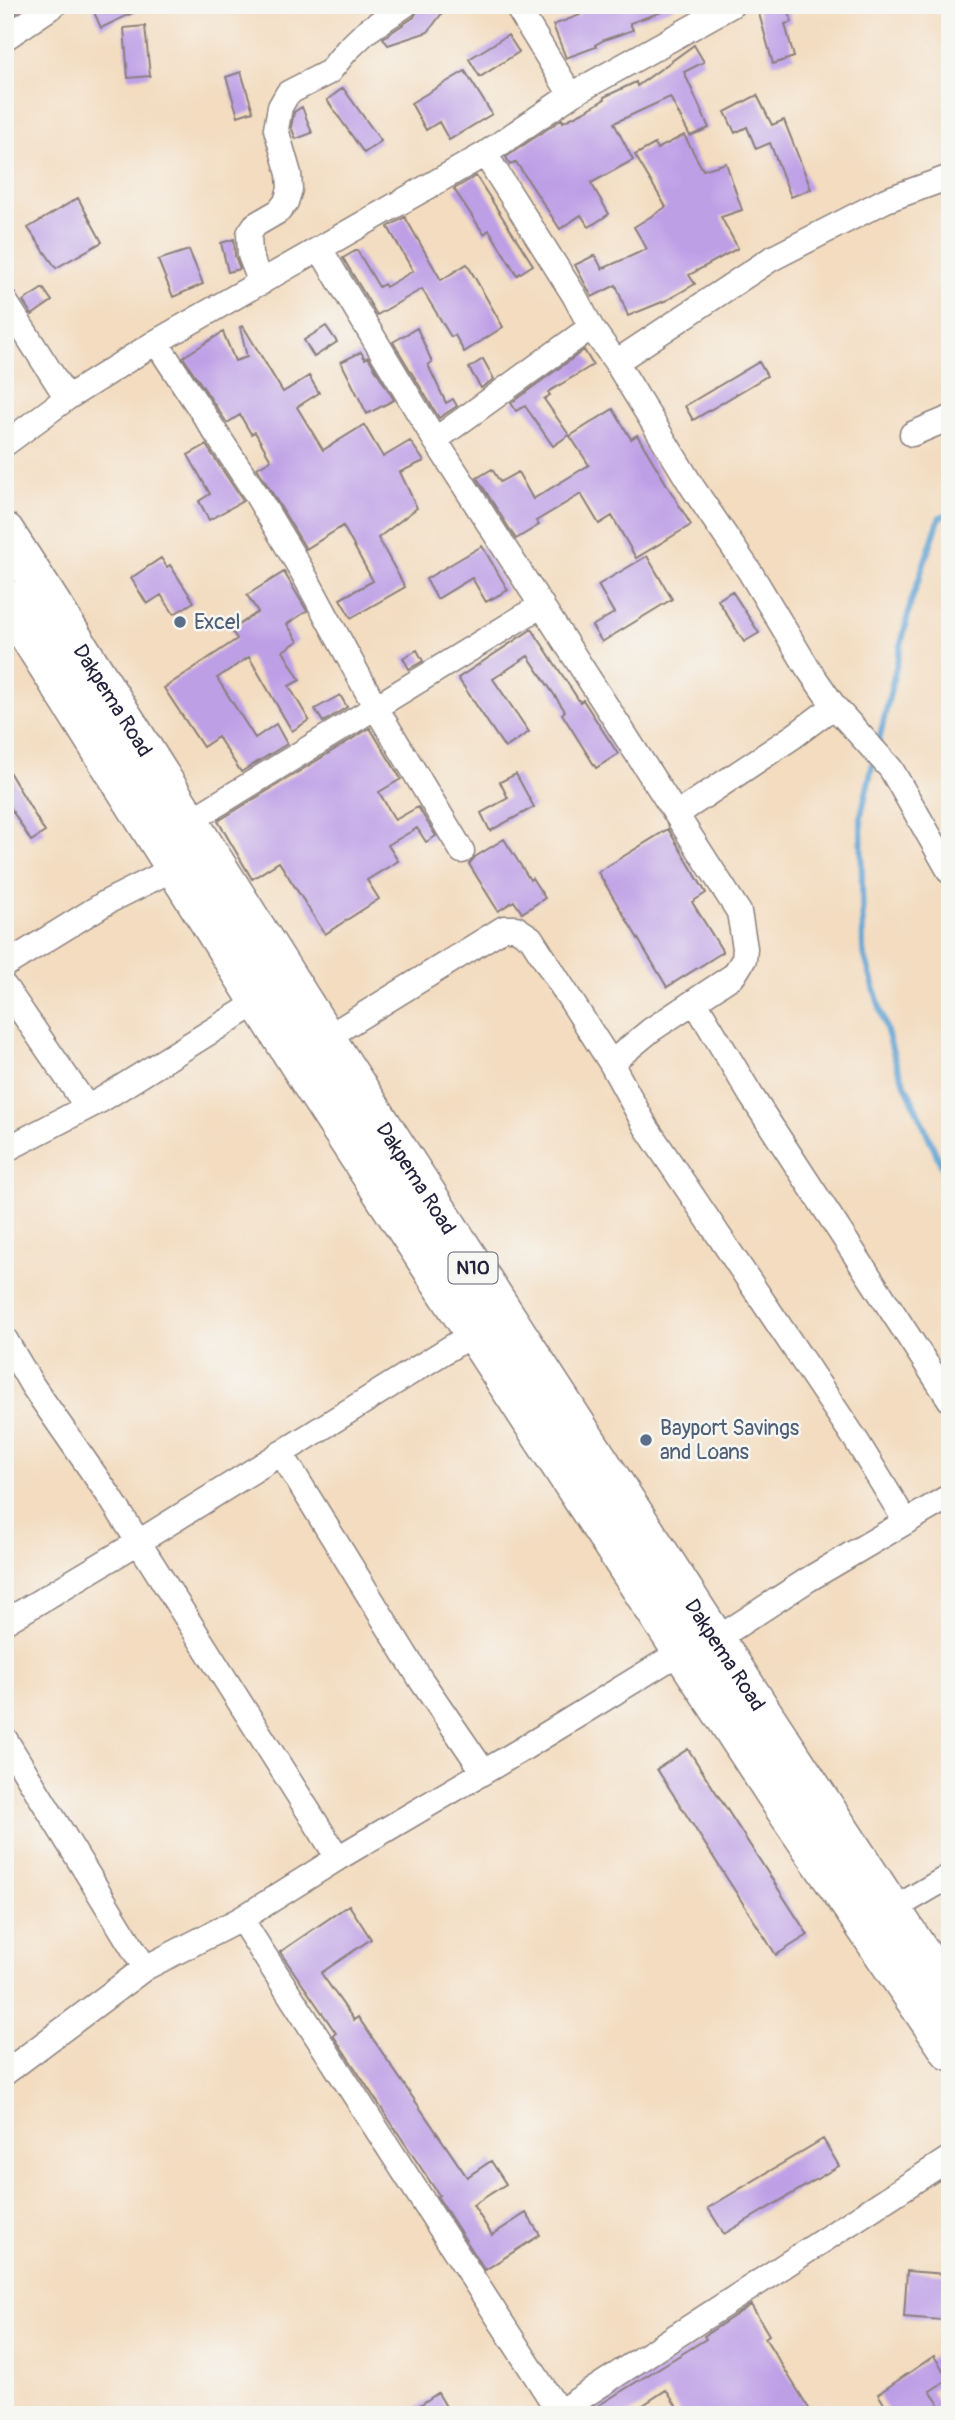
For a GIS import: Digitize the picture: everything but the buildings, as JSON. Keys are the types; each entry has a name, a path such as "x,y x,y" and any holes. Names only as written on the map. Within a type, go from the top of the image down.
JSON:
{"highway":[{"name":"Dakpema Road","path":"5,532 111,694 533,1362 699,1645 783,1806 950,2052"},
{"name":"Dakpema Road","path":"5,598 258,1002 474,1333 892,1910 950,1998"}],"street":[{"path":"5,38 54,5"},
{"path":"261,283 250,255 249,234 254,225 279,211 286,202 290,188 289,174 276,129 280,107 288,93 329,72 367,31 405,5"},
{"path":"516,5 571,95"},
{"path":"5,444 66,398 156,342 485,154 571,95 732,5"},
{"path":"485,154 693,488 750,572 807,667 834,706 891,769 950,872"},
{"path":"616,362 771,259 886,200 950,177"},
{"path":"320,249 435,440 739,912 745,938 744,959 734,975 651,1030 611,1063"},
{"path":"5,301 66,398"},
{"path":"435,440 591,327"},
{"path":"156,342 256,494 302,570 376,708 462,851"},
{"path":"912,434 950,418"},
{"path":"190,821 542,605"},
{"path":"677,814 834,706"},
{"path":"5,965 107,902 175,868"},
{"path":"326,1038 504,928 516,928 531,938 611,1063 646,1127 856,1440 906,1522"},
{"path":"5,987 87,1107"},
{"path":"5,1150 87,1107 258,1002"},
{"path":"695,1002 752,1097 950,1400"},
{"path":"5,1622 474,1333"},
{"path":"5,1339 32,1385 110,1497 338,1858"},
{"path":"281,1453 421,1679 484,1772"},
{"path":"8,2067 145,1968 241,1919 338,1858 950,1496"},
{"path":"5,1739 145,1968"},
{"path":"892,1910 950,1876"},
{"path":"241,1919 560,2413 950,2158"}],"waterway":[{"path":"878,745 911,602 940,517 950,513"},
{"path":"874,759 861,815 863,950 897,1066 950,1180"}],"place":[{"name":"Excel","path":"180,622"},
{"name":"Bayport Savings and Loans","path":"646,1440"}]}
